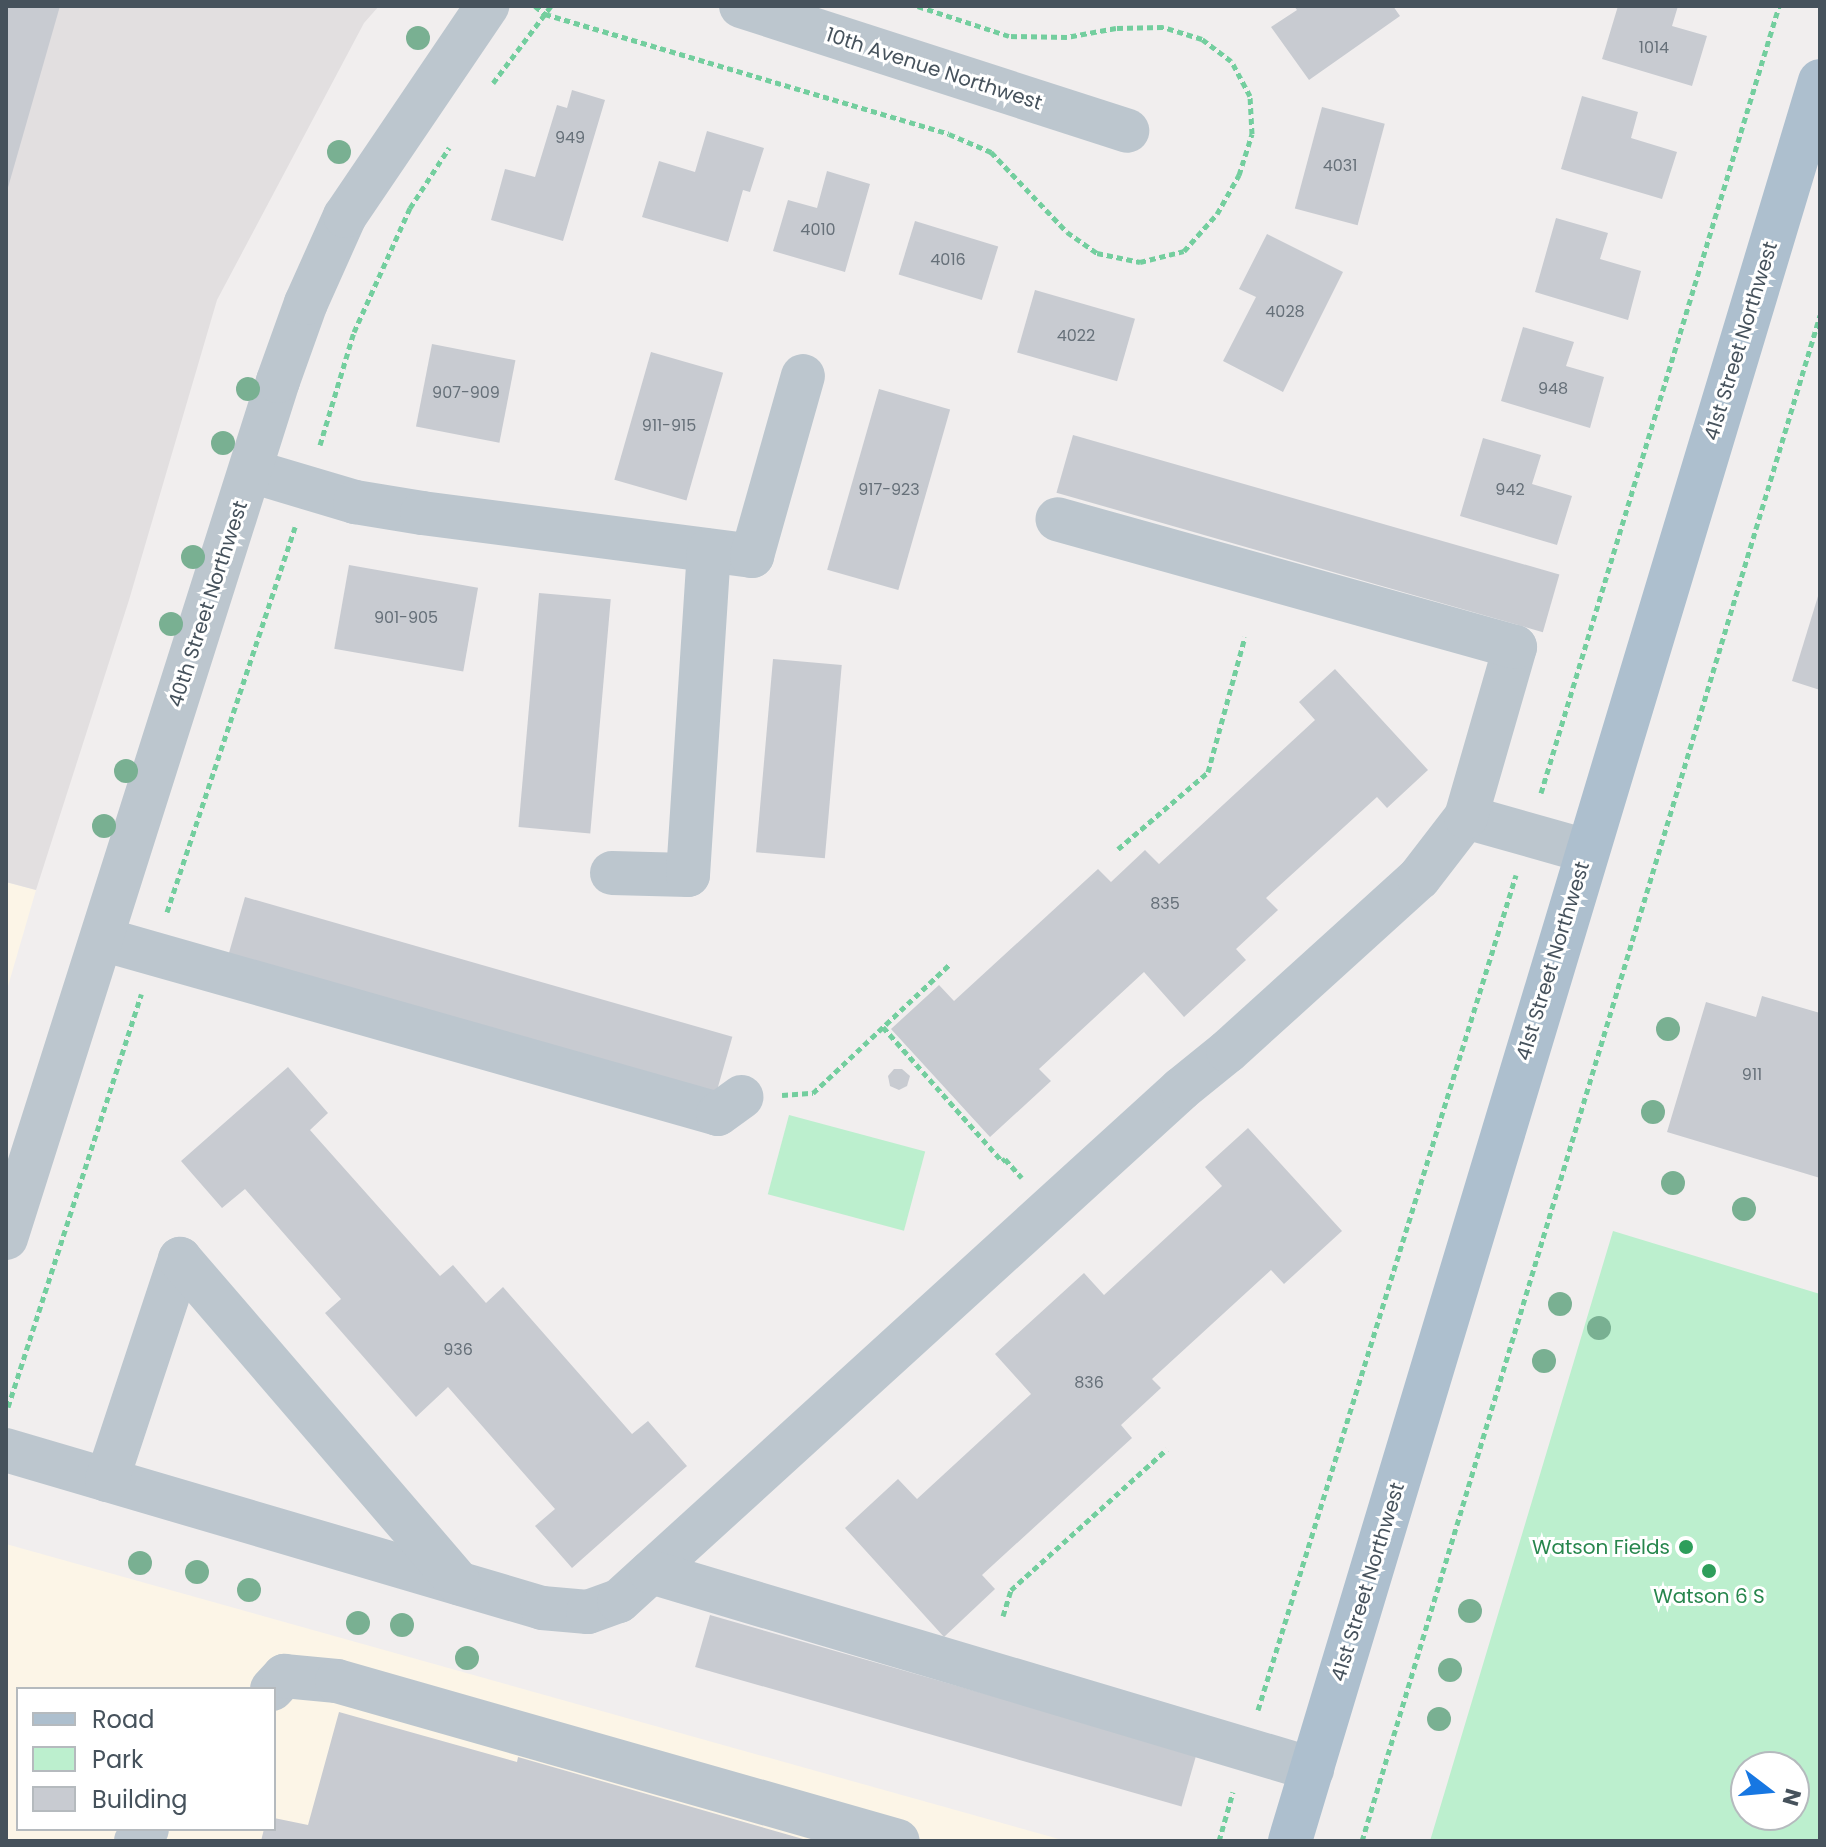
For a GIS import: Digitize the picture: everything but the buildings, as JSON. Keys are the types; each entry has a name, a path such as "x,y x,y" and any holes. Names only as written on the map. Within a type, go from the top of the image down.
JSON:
{"main road":[{"name":"41st Street Northwest","path":"1290,1841 1820,81"}],"street":[{"name":"40th Street Northwest","path":"6,1238 21,1142 102,939 306,303 345,216 487,6"},
{"name":"10th Avenue Northwest","path":"741,6 1127,131"},
{"path":"251,471 355,502 752,556 803,376"},
{"path":"6,1450 542,1608 588,1612 619,1601 1048,1209 1419,878 1466,817 1515,647 1058,519"},
{"path":"612,873 688,875 709,551"},
{"path":"1466,817 1586,851"},
{"path":"102,939 718,1114 741,1097"},
{"path":"107,1480 180,1259 459,1583"},
{"path":"651,1572 1312,1769"},
{"path":"274,1687 284,1676 337,1681 898,1841"}],"path":[{"path":"535,6 545,14"},
{"path":"485,94 551,6"},
{"path":"1246,1749 1528,836 1779,6"},
{"path":"6,1412 308,488 354,332 410,208 451,144"},
{"path":"1362,1841 1820,315"},
{"path":"1118,849 1208,772 1245,637"},
{"path":"741,1097 813,1093 950,964"},
{"path":"883,1027 1048,1209"},
{"path":"1003,1616 1011,1590 1167,1449"}],"shaded area":[{"path":"6,6 379,6 364,23 217,300 129,600 36,890 6,882"},
{"path":"6,882 36,890 6,993"},
{"path":"6,1544 1066,1841 6,1841"}],"green space":[{"path":"789,1115 925,1151 904,1231 768,1194"},
{"name":"Watson Fields","path":"1613,1231 1820,1294 1820,1841 1430,1841"}],"place":[{"name":"Watson Fields","path":"1686,1547"},
{"name":"Watson 6 S","path":"1709,1571"}]}
